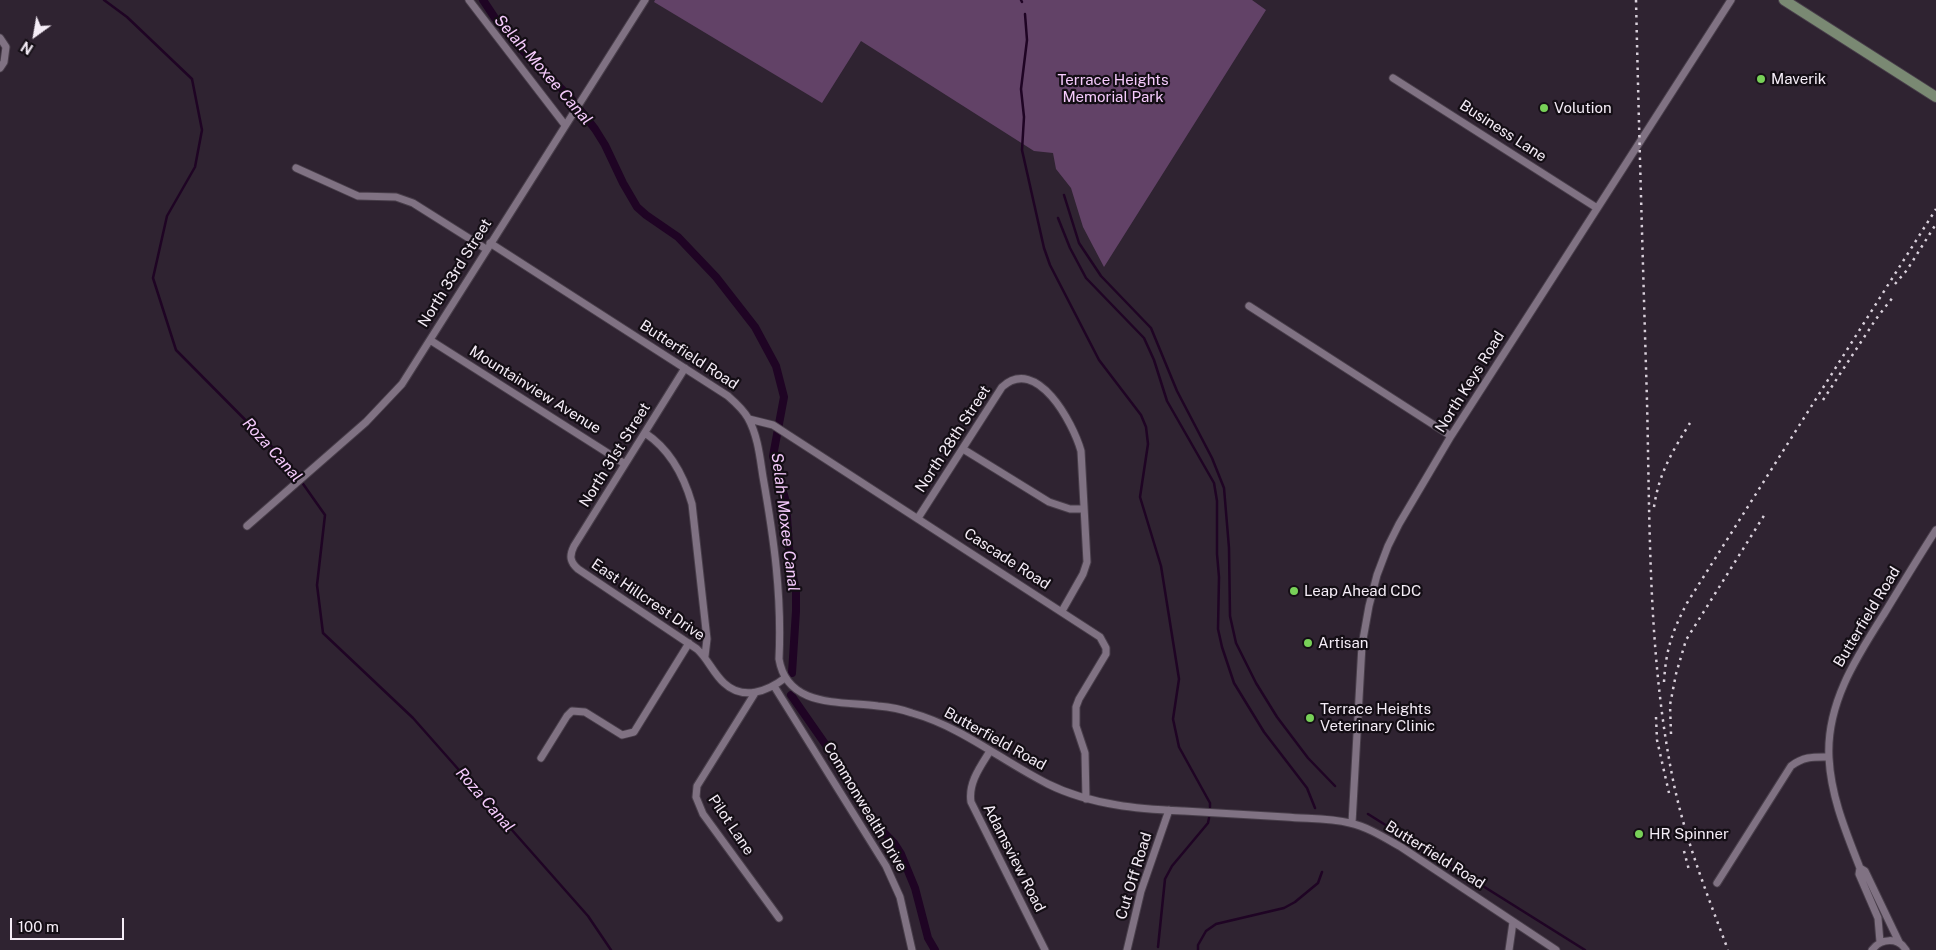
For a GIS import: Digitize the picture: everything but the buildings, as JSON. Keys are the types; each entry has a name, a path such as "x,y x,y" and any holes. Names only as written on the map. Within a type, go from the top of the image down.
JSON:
{"main road":[{"path":"1784,0 1936,97"}],"street":[{"path":"469,0 565,125"},
{"name":"North 33rd Street","path":"247,526 366,422 394,394 645,0"},
{"name":"North Keys Road","path":"1352,823 1362,645 1377,575 1398,524 1451,436 1731,0"},
{"path":"0,38 6,47 4,62 0,68"},
{"name":"Business Lane","path":"1393,78 1597,208"},
{"name":"Butterfield Road","path":"296,168 358,196 396,197 412,203 488,246 685,368 737,404 749,419 758,448 769,510 780,594 779,659 781,669 785,678 799,692 818,699 885,707 930,718 966,736 1050,785 1086,799 1119,806 1352,823 1382,836 1401,847 1556,950"},
{"path":"1248,306 1451,436"},
{"name":"Mountainview Avenue","path":"430,340 626,464"},
{"name":"North 31st Street","path":"570,558 574,546 685,368"},
{"name":"North 28th Street","path":"918,518 1002,387 1015,379 1025,378 1034,382 1052,398 1069,421 1077,436 1082,451 1084,509"},
{"name":"Cascade Road","path":"749,419 773,425 1096,634 1106,648 1103,660 1076,707 1076,726 1085,753 1086,799"},
{"path":"645,433 663,447 671,457 687,486 692,504 707,639 705,656"},
{"path":"963,449 1049,502 1070,509 1084,509 1087,562 1079,582 1062,611"},
{"name":"Butterfield Road","path":"1906,950 1899,942 1864,872 1860,868 1837,809 1829,757 1834,713 1847,676 1936,530"},
{"name":"East Hillcrest Drive","path":"570,558 578,569 689,643 705,656 725,684 735,690 755,692 767,690 785,678"},
{"path":"541,758 572,711 585,712 622,735 634,732 689,643"},
{"name":"Commonwealth Drive","path":"774,686 886,866 900,897 912,950"},
{"name":"Pilot Lane","path":"755,692 697,786 696,797 703,814 779,918"},
{"name":"Adamsview Road","path":"990,751 973,781 970,790 971,802 1046,950"},
{"path":"1717,883 1791,766 1807,757 1829,757"},
{"name":"Cut Off Road","path":"1127,950 1141,891 1169,810"},
{"name":"Butterfield Road","path":"1860,868 1859,874 1878,918 1880,942"},
{"path":"1509,950 1513,922"},
{"path":"1872,950 1880,942 1899,942"}],"green space":[{"name":"Terrace Heights Memorial Park","path":"655,0 1252,0 1266,10 1104,267 1083,227 1071,188 1056,169 1053,153 1034,151 861,41 822,103 654,2"}],"waterway":[{"name":"Roza Canal","path":"104,0 127,17 192,79 202,130 195,167 167,216 153,278 176,350 289,464 325,515 317,585 323,633 413,718 588,916 611,950"},
{"name":"Selah-Moxee Canal","path":"483,0 495,18 522,50 570,97 595,129 637,207 678,237 716,277 755,327 776,366 784,397 773,456 786,502 790,561 796,591 792,673"},
{"path":"1025,14 1027,40 1021,89 1024,117 1022,150 1044,248 1050,265 1099,360 1141,415 1146,427 1148,444 1140,497 1161,566 1179,679 1173,719 1179,747 1210,803 1210,807"},
{"path":"1064,195 1079,243 1101,276 1151,328 1177,391 1212,458 1224,488 1229,548 1230,616 1236,643 1256,683 1277,717 1308,758 1335,786"},
{"path":"1058,218 1070,248 1086,278 1144,338 1154,360 1167,401 1214,483 1217,501 1218,629 1222,647 1234,683 1264,732 1307,788 1315,808"},
{"name":"Selah-Moxee Canal","path":"791,695 844,771 870,818 894,843 901,854 915,888 928,938 935,950"},
{"path":"1368,814 1585,950"},
{"path":"1158,947 1165,879 1172,866 1208,823 1209,818"},
{"path":"1198,950 1198,945 1206,931 1216,924 1284,908 1295,902 1318,883 1322,872"}],"railway":[{"path":"1636,0 1650,544 1659,686 1665,733 1678,802 1697,866 1728,950"},
{"path":"1664,682 1666,660 1671,641 1687,603 1936,209"},
{"path":"1895,284 1907,270 1936,224"},
{"path":"1823,400 1876,319 1893,297"},
{"path":"1654,507 1659,484 1667,463 1690,423"},
{"path":"1671,734 1670,705 1676,674 1686,640 1765,514"},
{"path":"1656,717 1657,740 1669,793"},
{"path":"1684,851 1689,870"}],"place":[{"name":"Maverik","path":"1761,79"},
{"name":"Volution","path":"1544,108"},
{"name":"Leap Ahead CDC","path":"1294,591"},
{"name":"Artisan","path":"1308,643"},
{"name":"Terrace Heights Veterinary Clinic","path":"1310,718"},
{"name":"HR Spinner","path":"1639,834"}]}
